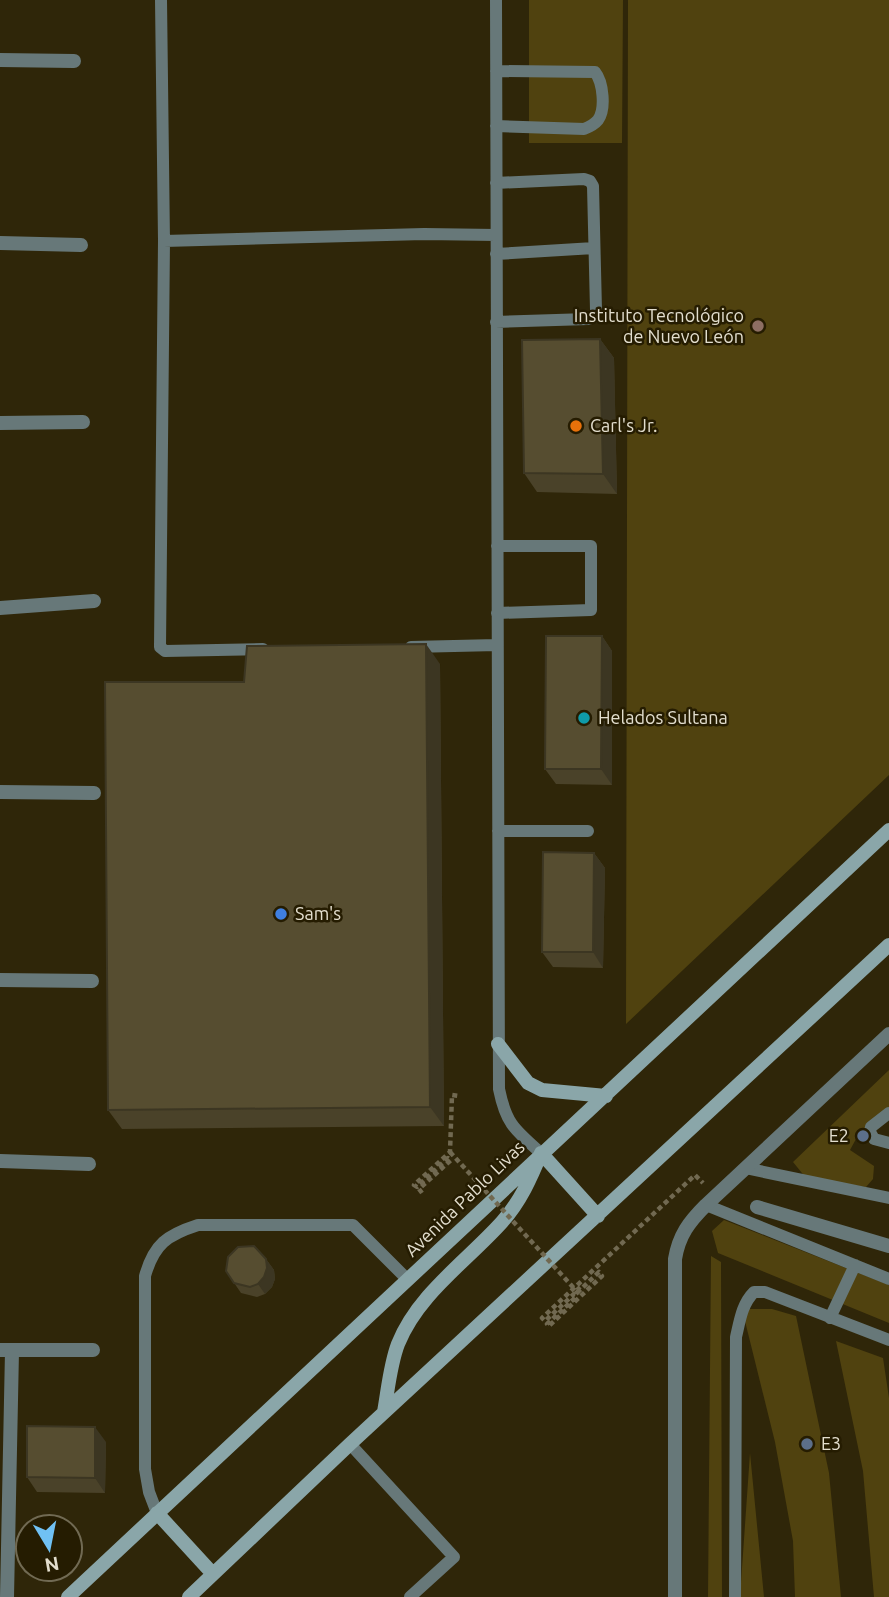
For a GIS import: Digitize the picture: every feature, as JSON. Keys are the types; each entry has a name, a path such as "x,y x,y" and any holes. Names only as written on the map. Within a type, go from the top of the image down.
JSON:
{"main road":[{"name":"Avenida Pablo Livas","path":"68,1597 889,830"},
{"path":"189,1597 349,1444 889,945"},
{"path":"498,1044 528,1083 542,1090 606,1096"},
{"path":"384,1412 398,1345 413,1318 426,1299 503,1221 526,1188 541,1153 598,1216"},
{"path":"157,1513 213,1574"}],"street":[{"path":"0,60 74,61"},
{"path":"0,243 81,244"},
{"path":"0,423 83,422"},
{"path":"0,608 94,601"},
{"path":"0,792 94,793"},
{"path":"0,980 92,981"},
{"path":"675,1597 676,1259 682,1233 710,1201 889,1034"},
{"path":"0,1161 89,1164"},
{"path":"757,1207 889,1246"},
{"path":"7,1597 6,1350 93,1350"}],"lane":[{"path":"161,0 164,240 160,647 165,651 279,649"},
{"path":"496,0 499,1089 503,1112 516,1131 541,1153"},
{"path":"496,71 595,72 600,78 602,101 600,118 584,129 496,126"},
{"path":"496,183 584,179 590,181 593,186 595,317 496,322"},
{"path":"164,240 411,234 496,235"},
{"path":"496,254 594,248"},
{"path":"497,546 592,546 591,610 498,613"},
{"path":"400,648 498,645"},
{"path":"498,831 588,831"},
{"path":"889,1113 871,1127 870,1132 874,1139 889,1143"},
{"path":"745,1168 889,1198"},
{"path":"710,1201 889,1279"},
{"path":"157,1513 149,1492 145,1469 145,1276 150,1258 162,1241 181,1230 198,1225 353,1225 408,1280"},
{"path":"830,1318 855,1265"},
{"path":"735,1597 736,1337 743,1309 754,1292 765,1292 889,1340"},
{"path":"349,1444 454,1557 410,1597"}],"path":[{"path":"420,1191 451,1160 448,1158 417,1188 414,1185 450,1152 456,1096"},
{"path":"450,1152 579,1291"},
{"path":"579,1291 599,1272 602,1276 579,1291 542,1318 545,1321 574,1294 576,1297 547,1324 549,1326 579,1291 695,1175 710,1201"}],"shaded area":[{"path":"529,0 623,0 622,143 529,143"},
{"name":"Instituto Tecnológico de Nuevo León","path":"628,0 889,0 889,775 626,1024"},
{"path":"889,1070 889,1108 856,1139 850,1150 874,1166 873,1179 866,1187 806,1178 793,1162"},
{"path":"724,1220 889,1285 889,1323 718,1253 712,1231"},
{"path":"711,1256 721,1262 722,1597 708,1597"},
{"path":"742,1309 772,1309 796,1316 829,1473 841,1597 795,1597 793,1541 775,1442"},
{"path":"836,1341 883,1358 889,1398 889,1597 874,1597 863,1471"},
{"path":"750,1453 764,1597 740,1597"}],"building":[{"name":"Carl's Jr.","path":"600,339 603,474 524,473 522,340"},
{"name":"Helados Sultana","path":"546,636 602,636 601,769 545,769"},
{"name":"Sam's","path":"426,644 430,1107 108,1110 105,682 244,682 247,646"},
{"path":"543,852 594,853 593,952 542,952"},
{"path":"254,1246 266,1259 264,1277 258,1284 250,1287 234,1283 226,1271 228,1257 238,1247"},
{"path":"27,1426 95,1427 95,1478 27,1477"}],"place":[{"name":"Instituto Tecnológico de Nuevo León","path":"758,326"},
{"name":"Carl's Jr.","path":"576,426"},
{"name":"Helados Sultana","path":"584,718"},
{"name":"Sam's","path":"281,914"},
{"name":"E2","path":"863,1136"},
{"name":"E3","path":"807,1444"}]}
